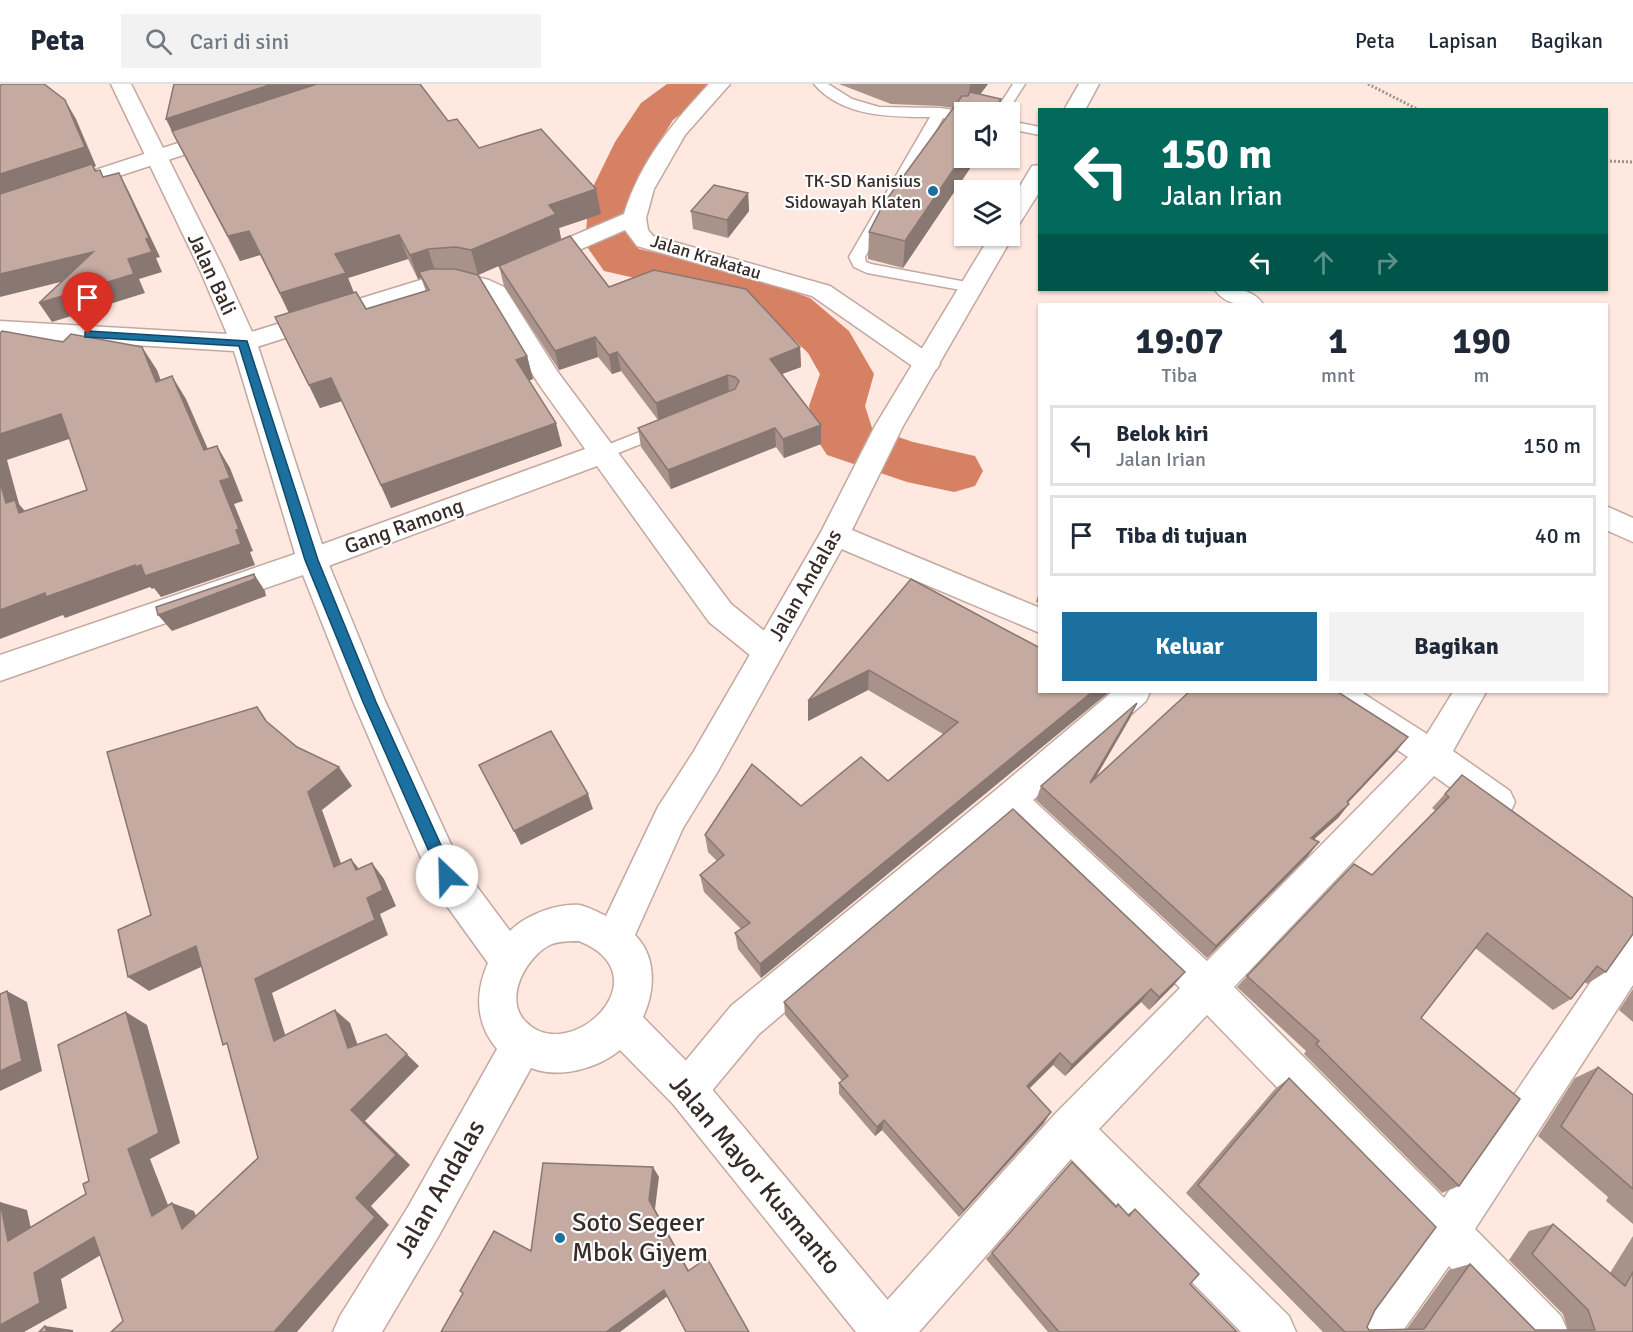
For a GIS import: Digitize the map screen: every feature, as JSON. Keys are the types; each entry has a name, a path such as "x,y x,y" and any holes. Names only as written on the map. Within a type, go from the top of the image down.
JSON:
{"street":[{"name":"Jalan Bali","path":"121,84 212,270 244,343 312,560 369,702 447,876 509,960"},
{"name":"Jalan Krakatau","path":"720,84 676,132 643,189 630,220 636,231 645,241 821,291 927,364"},
{"path":"1075,108 1089,84"},
{"path":"0,208 242,128"},
{"path":"1020,204 1038,174"},
{"path":"480,285 630,220"},
{"name":"Jalan Andalas","path":"615,937 670,818 706,761 835,534 889,426 995,246"},
{"path":"0,329 244,343 436,283 464,281 480,285 495,292 547,377 720,613 767,651"},
{"path":"1229,291 1249,303"},
{"name":"Gang Ramong","path":"0,668 312,560 603,453"},
{"path":"1608,517 1633,531"},
{"path":"835,534 1038,620"},
{"path":"687,1090 745,1020 1009,800 1133,693"},
{"path":"1337,693 1432,755 1518,817"},
{"path":"887,1332 1070,1129 1432,755 1469,693"},
{"path":"1009,800 1207,987 1545,1332"},
{"path":"580,923 599,927 615,937 628,954 635,976 631,999 620,1022 605,1038 585,1049 562,1054 541,1053 522,1044 508,1032 500,1016 497,997 501,978 509,960 523,944 540,931 560,925 580,923"},
{"path":"1374,1332 1448,1231 1633,952"},
{"name":"Jalan Mayor Kusmanto","path":"620,1022 687,1090 887,1332"},
{"name":"Jalan Andalas","path":"356,1332 423,1222 522,1044"},
{"path":"1070,1129 1273,1332"}],"lane":[{"path":"820,84 852,104 872,110 954,114"},
{"path":"1007,102 1019,84"},
{"path":"940,112 857,257 859,264 867,268 972,287"},
{"path":"1020,127 1038,131"},
{"path":"603,453 677,423"}],"path":[{"path":"1368,84 1415,108"},
{"path":"1608,161 1633,162"}],"building":[{"path":"2,84 44,84 65,100 85,147 0,174 0,86"},
{"path":"174,84 272,84 166,119"},
{"path":"317,84 420,84 448,121 457,119 479,148 541,129 596,189 549,205 556,214 471,250 456,247 428,249 410,255 399,235 335,254 346,273 280,293 249,231 228,236 172,131"},
{"path":"970,92 1001,99 999,102 958,102 962,96 968,96"},
{"path":"954,107 955,168 905,241 869,232 884,203"},
{"path":"92,164 95,171 100,170 103,177 119,173 149,238 146,239 152,252 128,259 134,274 39,303 93,252 0,274 0,194"},
{"path":"714,185 748,193 727,220 691,211"},
{"path":"570,236 609,287 654,270 746,289 800,347 770,359 821,425 783,439 775,428 668,470 638,428 735,389 739,381 728,375 656,403 617,352 609,355 595,337 555,351 499,266"},
{"path":"431,269 455,269 478,275 527,356 516,360 556,423 381,485 331,378 309,385 275,317 356,292 366,309 429,290 419,272"},
{"path":"2,331 63,342 71,334 142,347 156,382 172,376 204,450 217,446 230,478 220,481 239,529 236,530 241,544 145,576 141,565 135,567 135,565 46,597 45,593 0,610 0,482 6,503 15,500 19,513 87,490 61,414 0,434 0,333"},
{"path":"254,574 255,579 158,615 156,607"},
{"path":"911,579 1038,647 1038,693 1091,693 760,964 735,933 750,923 700,875 724,855 705,835 752,764 801,806 861,757 888,781 958,722 869,670 808,701"},
{"path":"1188,693 1340,693 1408,737 1347,802 1349,804 1311,838 1319,842 1216,946 1041,786 1137,703 1090,783"},
{"path":"257,707 266,721 297,747 339,767 308,792 334,867 351,859 356,870 372,863 383,890 367,898 375,920 255,979 274,1041 335,1010 348,1048 386,1034 407,1054 351,1110 396,1155 356,1198 375,1217 274,1332 111,1332 123,1321 94,1237 34,1273 40,1303 0,1325 0,1202 8,1241 86,1194 83,1184 89,1181 58,1045 126,1012 159,1133 128,1149 152,1216 172,1203 182,1229 258,1158 227,1043 223,1045 196,946 128,977 118,930 151,915 107,752"},
{"path":"551,731 588,794 514,831 479,765"},
{"path":"1462,775 1633,898 1633,934 1606,972 1597,966 1571,999 1487,933 1421,1018 1520,1099 1459,1186 1316,1044 1319,1041 1247,976 1354,864 1372,875 1449,797 1445,794"},
{"path":"1013,809 1185,972 1159,997 1151,989 1072,1065 1060,1053 1027,1086 1051,1112 964,1210 884,1120 877,1127 839,1083 848,1076 784,1002"},
{"path":"7,991 22,1061 0,1071 0,994"},
{"path":"1598,1067 1633,1095 1633,1189 1561,1126"},
{"path":"1289,1078 1436,1227 1375,1310 1367,1327 1369,1330 1424,1329 1470,1264 1535,1330 1595,1330 1588,1310 1532,1254 1553,1224 1625,1286 1633,1272 1633,1332 1345,1332 1198,1185"},
{"path":"1072,1162 1116,1207 1118,1204 1129,1216 1135,1209 1199,1274 1190,1284 1237,1332 1059,1332 992,1253"},
{"path":"543,1163 653,1167 649,1200 688,1271 707,1258 749,1332 686,1332 664,1290 606,1332 441,1332 463,1293 460,1291 494,1231 531,1251"},
{"path":"45,1326 47,1332 39,1332"}],"waterway":[{"path":"694,84 656,112 637,142 613,195 610,244 622,260 720,282 792,309 830,343 847,374 837,406 847,441 907,461 954,471"}],"place":[{"name":"TK-SD Kanisius Sidowayah Klaten","path":"933,191"},
{"name":"Soto Segeer Mbok Giyem","path":"560,1238"}],"route":[{"path":"88,334 244,343 312,560 369,702 447,876"}]}
